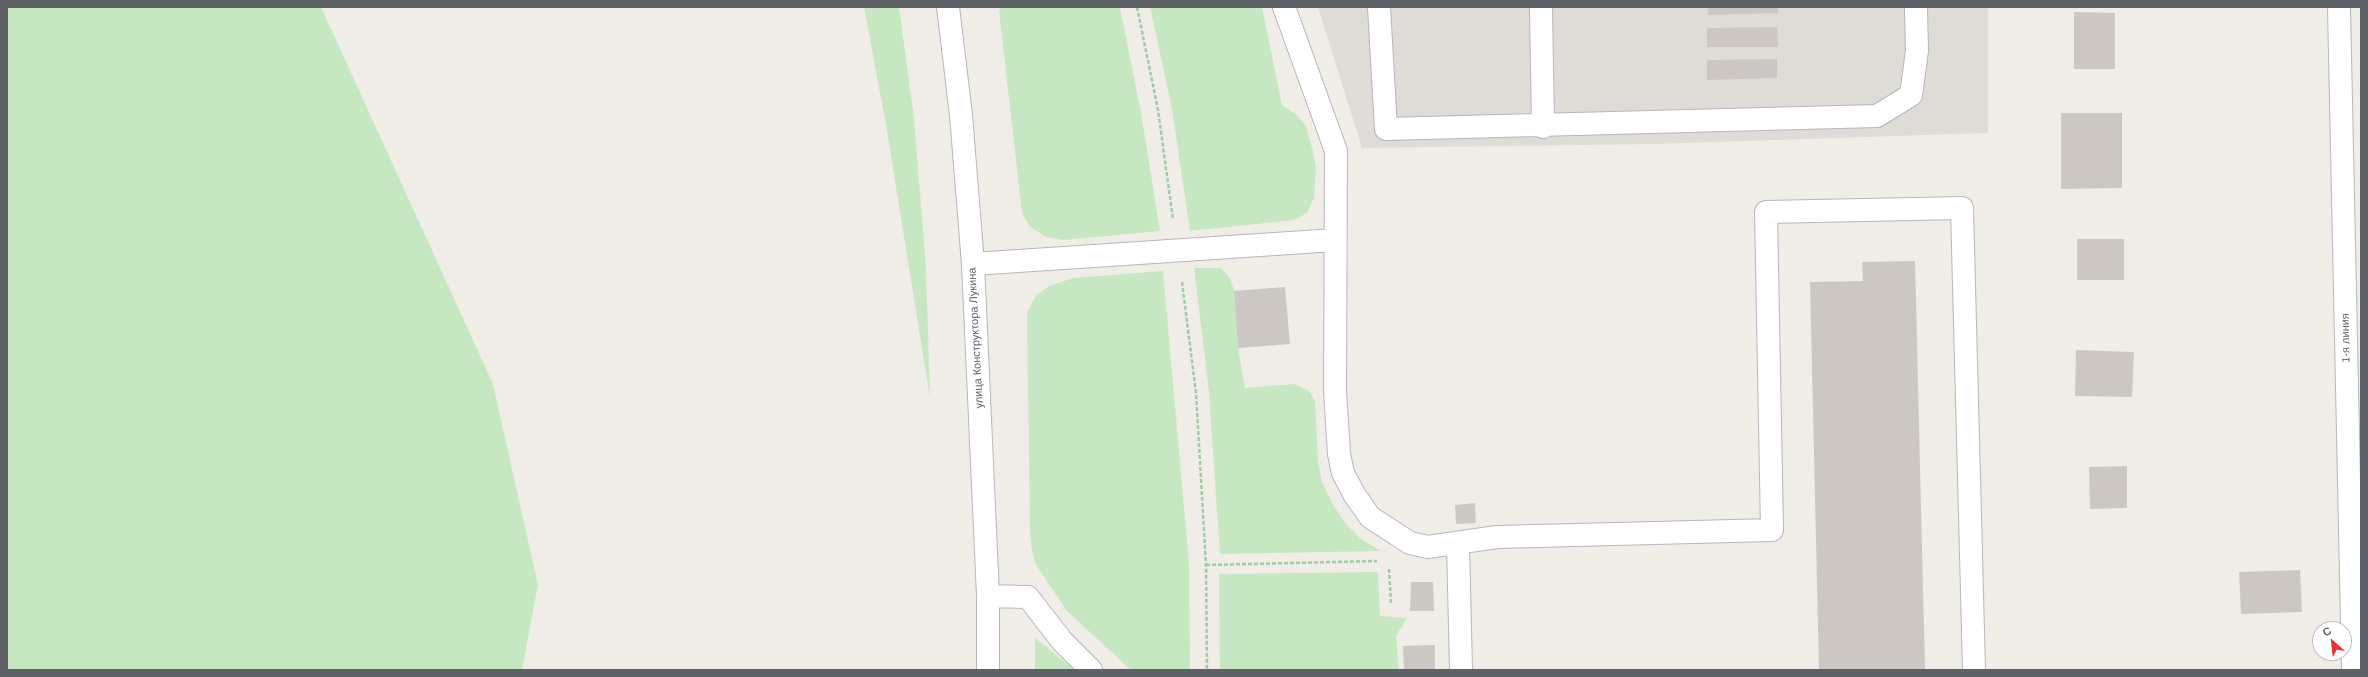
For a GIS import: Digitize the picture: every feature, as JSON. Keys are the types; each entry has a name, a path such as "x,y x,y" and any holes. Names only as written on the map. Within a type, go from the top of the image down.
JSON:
{"street":[{"name":"улица Конструктора Лукина","path":"948,7 961,115 973,264 988,596 988,670"},
{"path":"1284,7 1336,151 1335,391 1339,454 1344,473 1354,494 1370,517 1410,543 1428,547 1458,544 1497,537 1772,530 1766,212 1962,208 1974,670"},
{"path":"1379,7 1386,129 1543,127 1877,116 1911,95 1917,51 1916,7"},
{"path":"1541,7 1543,127"},
{"name":"1-я линия","path":"2339,7 2353,670"},
{"path":"973,264 1178,249 1335,240"},
{"path":"1458,544 1461,670"},
{"path":"988,596 1028,597 1062,641 1091,670"}],"path":[{"path":"1137,7 1158,110 1178,249 1196,393 1206,565 1207,670"},
{"path":"1206,565 1381,561"},
{"path":"1389,561 1391,604"}],"shaded area":[{"path":"1318,7 1988,7 1988,133 1655,144 1362,148"}],"green space":[{"path":"7,7 321,7 493,384 538,585 522,670 7,670"},
{"path":"864,7 899,7 914,118 926,267 930,398 886,125"},
{"path":"1001,7 1120,7 1141,112 1160,231 1064,240 1046,237 1030,227 1022,213 999,11"},
{"path":"1150,7 1262,7 1282,105 1297,115 1306,126 1313,151 1316,170 1314,198 1307,213 1294,220 1190,231 1172,109"},
{"path":"1194,268 1221,268 1230,278 1234,291 1238,348 1245,388 1295,384 1309,391 1315,401 1318,461 1322,482 1334,506 1345,523 1361,539 1381,551 1220,554 1209,393"},
{"path":"1163,271 1189,563 1190,670 1131,670 1067,611 1036,565 1032,551 1030,533 1027,313 1036,295 1049,286 1073,278"},
{"path":"1378,572 1380,616 1407,618 1396,636 1399,670 1220,670 1219,574"},
{"path":"1035,638 1075,670 1035,670"}],"building":[{"path":"1708,7 1778,7 1778,13 1708,15"},
{"path":"2074,12 2115,13 2115,69 2074,69"},
{"path":"1777,27 1778,47 1707,47 1707,28"},
{"path":"1777,59 1777,78 1707,80 1707,60"},
{"path":"2061,113 2122,113 2122,188 2061,189"},
{"path":"2077,239 2124,239 2124,280 2077,280"},
{"path":"1915,261 1925,670 1819,670 1810,282 1863,281 1862,262"},
{"path":"1285,287 1290,344 1238,348 1234,291"},
{"path":"2076,350 2134,352 2132,397 2075,396"},
{"path":"2127,466 2127,508 2090,509 2089,467"},
{"path":"1475,503 1476,523 1456,524 1455,505"},
{"path":"2300,570 2302,612 2241,614 2239,572"},
{"path":"1411,582 1433,582 1434,611 1410,611"},
{"path":"1435,645 1435,670 1404,670 1403,646"}]}
